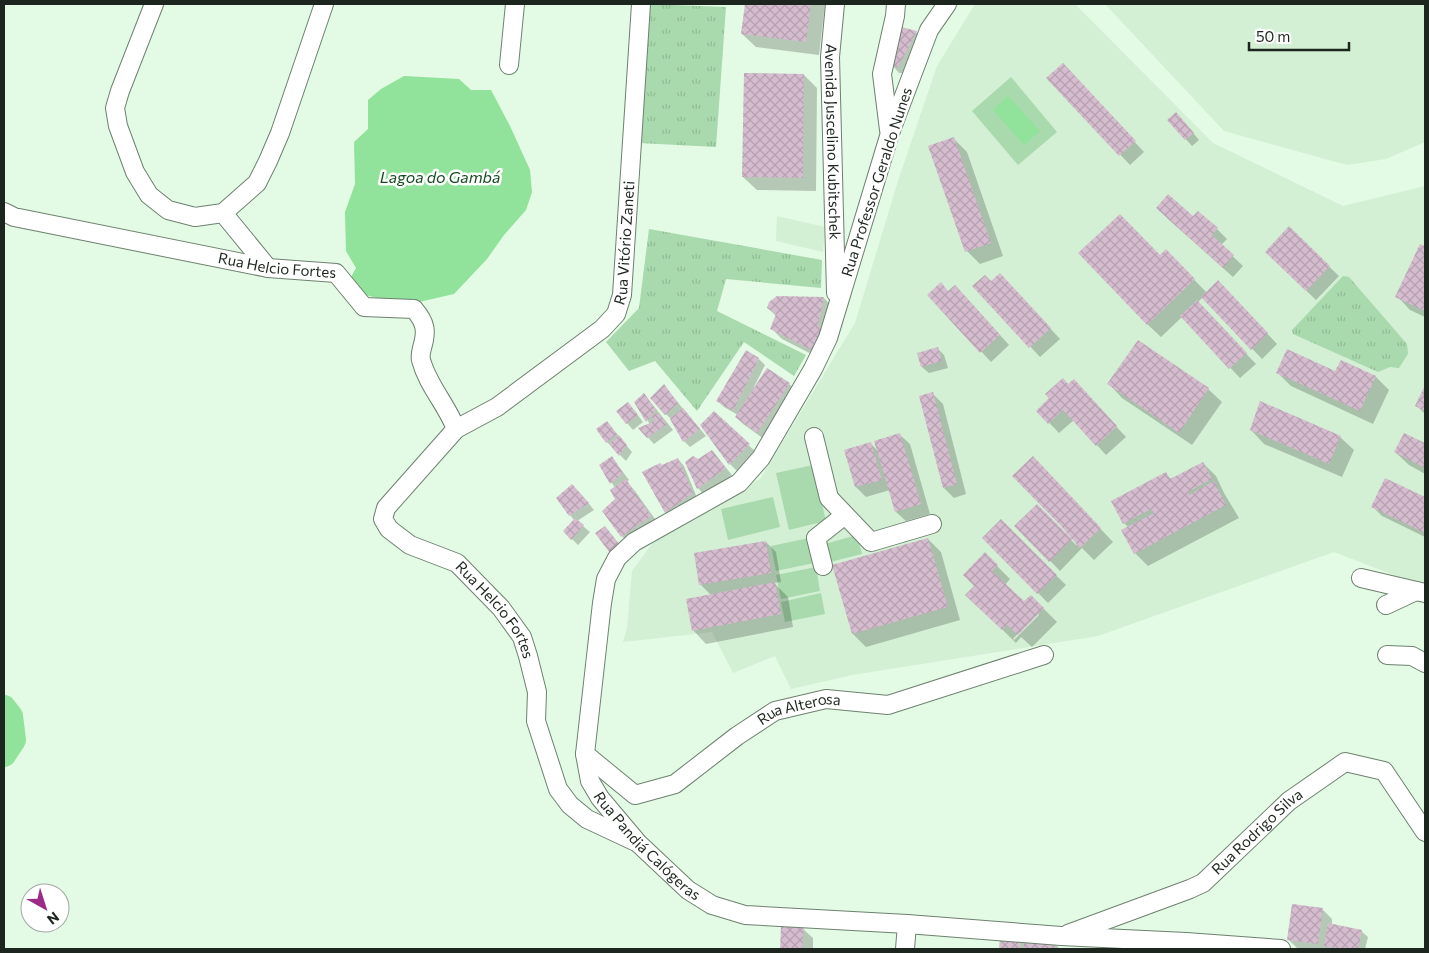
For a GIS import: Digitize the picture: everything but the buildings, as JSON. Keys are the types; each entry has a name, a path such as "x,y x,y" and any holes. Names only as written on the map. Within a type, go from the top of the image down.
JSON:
{"street":[{"path":"154,4 120,91 115,108 118,126 135,172 149,195 168,210 194,217 224,213 257,182 268,161 324,4"},
{"path":"508,64 515,4"},
{"name":"Rua Vitório Zaneti","path":"456,429 504,401 602,329 616,314 622,296 641,4"},
{"name":"Avenida Juscelino Kubitschek","path":"835,4 830,57 837,309"},
{"path":"890,133 882,74 896,4"},
{"name":"Rua Professor Geraldo Nunes","path":"837,309 890,133 930,30 947,4"},
{"name":"Rua Helcio Fortes","path":"4,212 14,217 268,268 336,273 364,307 414,309 422,318 426,333 420,357 432,387 451,415 456,429 386,508 383,519 389,530 410,545 457,563 501,608 522,637 528,656 537,692 536,721 558,789 570,805 587,819 638,843"},
{"path":"224,213 268,268"},
{"name":"Rua Pandiá Calógeras","path":"837,309 828,338 813,369 761,458 739,482 634,542 617,558 606,579 585,754 590,781 600,798 638,843 688,890 712,905 745,915 1281,949"},
{"path":"814,437 829,498 871,542 932,524"},
{"path":"823,566 816,538 845,515"},
{"path":"1361,578 1421,592"},
{"path":"1386,605 1421,592"},
{"name":"Rua Alterosa","path":"585,754 635,795 675,784 737,736 775,711 826,699 888,705 1044,655"},
{"path":"1387,655 1412,656 1425,664"},
{"name":"Rua Rodrigo Silva","path":"1061,936 1203,883 1289,801 1345,762 1384,771 1425,832"},
{"path":"905,949 907,924"}],"shaded area":[{"path":"975,4 1075,4 1213,143 1343,206 1425,186 1425,587 1334,552 1098,636 852,675 791,689 775,656 733,673 712,632 623,642 627,628 632,571 662,530 760,479 855,323 898,181 937,66"},
{"path":"1105,4 1425,4 1425,142 1386,159 1347,165 1224,131"},
{"path":"777,216 825,227 823,252 776,241"}],"green space":[{"path":"648,4 726,7 716,147 639,143"},
{"path":"1011,77 1057,132 1018,165 972,111"},
{"path":"649,229 822,260 821,288 726,279 717,311 806,355 794,376 744,342 697,411 655,361 629,371 606,342 639,308"},
{"path":"1343,276 1349,277 1407,344 1408,354 1399,368 1390,367 1378,372 1293,334 1292,330"},
{"path":"813,465 826,521 789,530 776,473"},
{"path":"773,497 780,527 728,540 721,509"},
{"path":"857,535 862,554 826,563 821,545"},
{"path":"809,538 814,563 776,571 771,546"},
{"path":"816,567 820,591 781,599 776,575"},
{"path":"821,593 825,614 785,622 781,602"}],"water":[{"name":"Lagoa do Gambá","path":"404,76 459,79 471,90 491,90 530,170 532,192 526,210 504,235 487,259 454,294 419,302 377,298 362,294 350,279 356,268 346,251 345,212 355,184 354,142 368,129 368,100 381,89"},
{"path":"1008,96 1040,131 1024,145 993,110"}],"waterway":[{"path":"4,707 11,716 14,740 4,755"}]}
